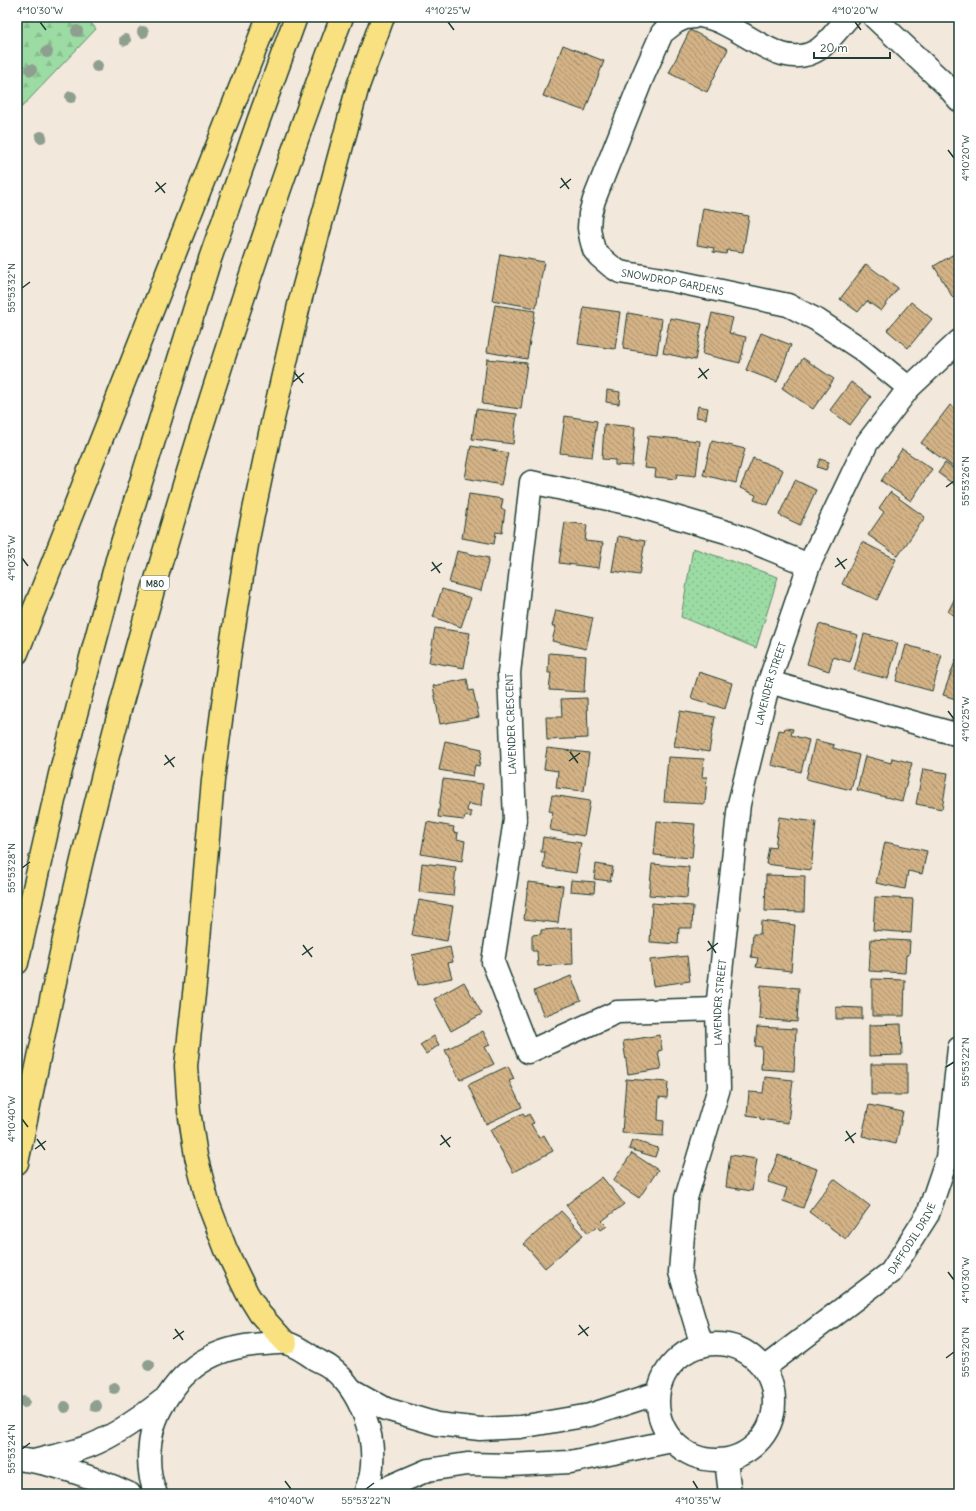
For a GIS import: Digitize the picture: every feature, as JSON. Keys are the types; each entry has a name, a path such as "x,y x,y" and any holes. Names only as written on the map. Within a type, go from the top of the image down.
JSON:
{"highway":[{"path":"17,654 268,17"},
{"path":"17,963 60,774 118,556 210,260 296,17"},
{"name":"M80","path":"17,1163 74,894 127,683 167,537 250,275 298,134 342,17"},
{"path":"286,1343 260,1314 247,1293 226,1250 208,1202 196,1156 189,1111 186,1066 213,780 230,652 248,540 299,305 358,86 383,17"}],"street":[{"path":"704,17 719,21 781,54 798,57 810,54 820,48 849,17"},
{"path":"874,17 947,86 959,100"},
{"name":"SNOWDROP GARDENS","path":"681,19 662,33 642,76 594,200 590,214 590,228 594,250 605,262 620,272 674,281 788,305 817,320 856,345 909,388"},
{"name":"LAVENDER STREET","path":"702,1346 680,1272 686,1198 719,1088 718,1009 739,804 769,682 809,565 867,443 909,388 959,341"},
{"name":"LAVENDER CRESCENT","path":"718,1009 617,1012 528,1052 493,962 515,820 509,674 532,482 631,504 733,534 809,565"},
{"path":"769,682 959,735"},
{"name":"DAFFODIL DRIVE","path":"764,1368 891,1272 928,1214 947,1158 959,1048"},
{"path":"25,1460 82,1449 113,1434 144,1416 166,1397 188,1371 214,1354 244,1345 286,1343 331,1368 352,1390 366,1417 372,1445 371,1474 365,1494"},
{"path":"712,1344 732,1346 750,1354 764,1368 772,1386 774,1405 770,1425 760,1441 744,1454 726,1460 706,1460 687,1454 672,1441 662,1427 658,1410 658,1393 664,1375 676,1359 693,1348 702,1346 712,1344"},
{"path":"352,1390 386,1409 437,1424 480,1428 520,1427 590,1415 658,1393"},
{"path":"156,1494 153,1487 149,1455 154,1424 166,1397"},
{"path":"376,1494 428,1470 467,1464 510,1465 570,1462 672,1441"},
{"path":"25,1460 82,1475 130,1494"},
{"path":"726,1460 730,1494"}],"green space":[{"path":"17,17 86,17 96,29 17,112"},
{"path":"693,548 778,577 756,648 681,617"}],"building":[{"path":"690,30 728,49 707,92 669,73"},
{"path":"563,45 604,61 585,111 543,96"},
{"path":"703,208 749,216 743,252 727,250 726,254 713,252 714,248 697,245"},
{"path":"959,251 959,295 953,298 934,266"},
{"path":"500,254 544,262 536,308 492,300"},
{"path":"866,264 898,288 881,311 867,301 858,312 840,299"},
{"path":"911,302 932,319 908,348 887,330"},
{"path":"495,305 535,311 527,359 487,352"},
{"path":"584,307 620,312 615,349 578,344"},
{"path":"628,313 662,319 657,354 623,349"},
{"path":"712,313 733,318 729,333 746,337 740,363 702,354"},
{"path":"670,318 702,324 695,360 663,353"},
{"path":"761,333 791,345 777,382 746,370"},
{"path":"803,358 834,379 813,409 782,388"},
{"path":"487,359 527,363 521,409 482,404"},
{"path":"851,382 871,397 850,425 830,410"},
{"path":"607,390 620,392 619,404 606,402"},
{"path":"950,405 959,412 959,459 953,467 921,443"},
{"path":"698,406 708,408 706,419 696,417"},
{"path":"476,409 517,414 513,444 472,439"},
{"path":"565,416 597,421 592,457 560,453"},
{"path":"604,424 635,427 632,466 615,465 615,460 602,459"},
{"path":"648,436 700,441 696,476 677,474 676,479 655,477 656,469 644,468"},
{"path":"712,441 745,449 736,483 703,475"},
{"path":"471,446 508,453 501,485 465,478"},
{"path":"902,449 932,469 911,501 881,481"},
{"path":"753,458 783,470 768,505 754,500 756,495 740,488"},
{"path":"820,459 829,462 826,470 817,467"},
{"path":"945,463 959,473 959,488 938,473"},
{"path":"795,480 816,490 800,525 779,515"},
{"path":"890,492 925,517 898,556 868,535 884,512 879,508"},
{"path":"469,494 503,499 501,509 505,510 502,533 496,532 494,544 462,538"},
{"path":"565,522 587,525 585,541 603,543 599,568 559,563"},
{"path":"618,536 645,541 639,575 612,571"},
{"path":"862,542 896,559 877,600 842,584"},
{"path":"457,551 489,558 481,591 449,583"},
{"path":"442,589 471,598 461,627 433,617"},
{"path":"959,590 959,618 948,612"},
{"path":"556,610 593,618 586,649 552,641 556,626 552,626"},
{"path":"819,624 858,635 850,662 833,657 829,671 807,664"},
{"path":"435,628 470,633 464,668 429,662"},
{"path":"864,634 898,643 888,679 854,670"},
{"path":"906,645 942,655 932,691 896,681"},
{"path":"549,653 586,656 584,692 549,690 551,673 548,673"},
{"path":"956,659 959,660 959,700 943,695"},
{"path":"699,672 732,683 725,709 691,698"},
{"path":"467,679 469,691 473,690 479,717 440,724 433,686"},
{"path":"587,698 588,738 547,740 546,717 562,717 561,699"},
{"path":"680,711 715,717 709,752 674,746"},
{"path":"785,728 793,729 791,735 809,740 801,772 771,765 779,730 784,731"},
{"path":"815,740 834,745 833,748 859,755 851,790 806,779"},
{"path":"445,741 482,749 479,766 475,765 473,776 439,770"},
{"path":"547,748 589,753 584,791 556,788 558,771 544,769"},
{"path":"865,756 891,763 892,758 912,763 902,801 857,790"},
{"path":"668,757 704,759 702,777 707,777 705,804 664,802"},
{"path":"923,769 948,773 942,809 916,804"},
{"path":"443,779 483,784 481,806 468,804 467,811 471,812 471,817 465,816 464,820 438,817"},
{"path":"552,795 590,801 584,836 550,830 553,812 549,811"},
{"path":"779,817 816,822 811,870 766,864 769,847 775,848"},
{"path":"657,821 695,824 692,858 654,855"},
{"path":"427,822 454,827 453,832 458,833 457,839 465,841 462,861 421,854"},
{"path":"543,837 581,843 576,873 543,868 545,852 541,852"},
{"path":"885,842 927,851 922,874 908,871 905,889 876,883"},
{"path":"422,863 456,867 453,896 419,892"},
{"path":"596,864 613,867 610,881 594,879"},
{"path":"652,864 689,867 687,898 649,895"},
{"path":"766,875 805,876 804,912 765,911"},
{"path":"571,880 595,882 594,893 570,891"},
{"path":"528,882 563,886 558,923 524,919"},
{"path":"875,897 913,899 911,933 873,930"},
{"path":"419,900 453,906 447,941 412,935"},
{"path":"652,903 693,906 692,928 679,928 678,944 650,942"},
{"path":"761,921 795,925 791,971 756,967 758,958 751,957 753,934 760,934"},
{"path":"572,928 573,964 538,966 537,951 532,951 532,935 541,934 541,930"},
{"path":"871,939 910,941 909,955 906,955 905,973 869,971"},
{"path":"450,947 453,962 448,963 452,978 418,985 412,955"},
{"path":"687,956 690,981 653,986 650,960"},
{"path":"571,976 581,1001 544,1016 534,991"},
{"path":"872,979 905,980 904,1016 872,1016"},
{"path":"464,982 482,1014 451,1031 434,999"},
{"path":"761,985 799,988 797,1022 759,1019"},
{"path":"836,1007 862,1008 862,1019 836,1019"},
{"path":"901,1024 902,1055 869,1056 869,1025"},
{"path":"757,1027 796,1029 794,1071 761,1069 762,1047 755,1046"},
{"path":"483,1031 490,1045 485,1047 494,1064 460,1080 445,1050"},
{"path":"660,1035 662,1050 658,1051 661,1069 628,1074 623,1041"},
{"path":"434,1036 439,1045 426,1054 420,1045"},
{"path":"871,1064 907,1064 907,1095 871,1095"},
{"path":"508,1066 514,1079 509,1081 522,1107 486,1124 468,1085"},
{"path":"765,1077 793,1080 788,1123 760,1119 760,1117 747,1115 749,1092 763,1093"},
{"path":"626,1079 668,1082 667,1098 659,1097 658,1120 664,1121 663,1136 622,1133"},
{"path":"869,1105 903,1112 896,1144 862,1136"},
{"path":"523,1113 525,1117 529,1114 534,1123 531,1124 539,1138 544,1135 553,1151 513,1172 490,1130"},
{"path":"632,1140 658,1148 655,1157 629,1149"},
{"path":"632,1153 658,1170 639,1198 613,1181"},
{"path":"730,1155 757,1159 752,1191 726,1187"},
{"path":"778,1155 817,1169 803,1208 783,1201 787,1188 768,1182"},
{"path":"602,1177 624,1204 602,1221 607,1226 601,1230 598,1226 588,1233 566,1205"},
{"path":"834,1179 870,1206 846,1239 809,1212"},
{"path":"561,1211 583,1235 545,1268 524,1244"}]}
